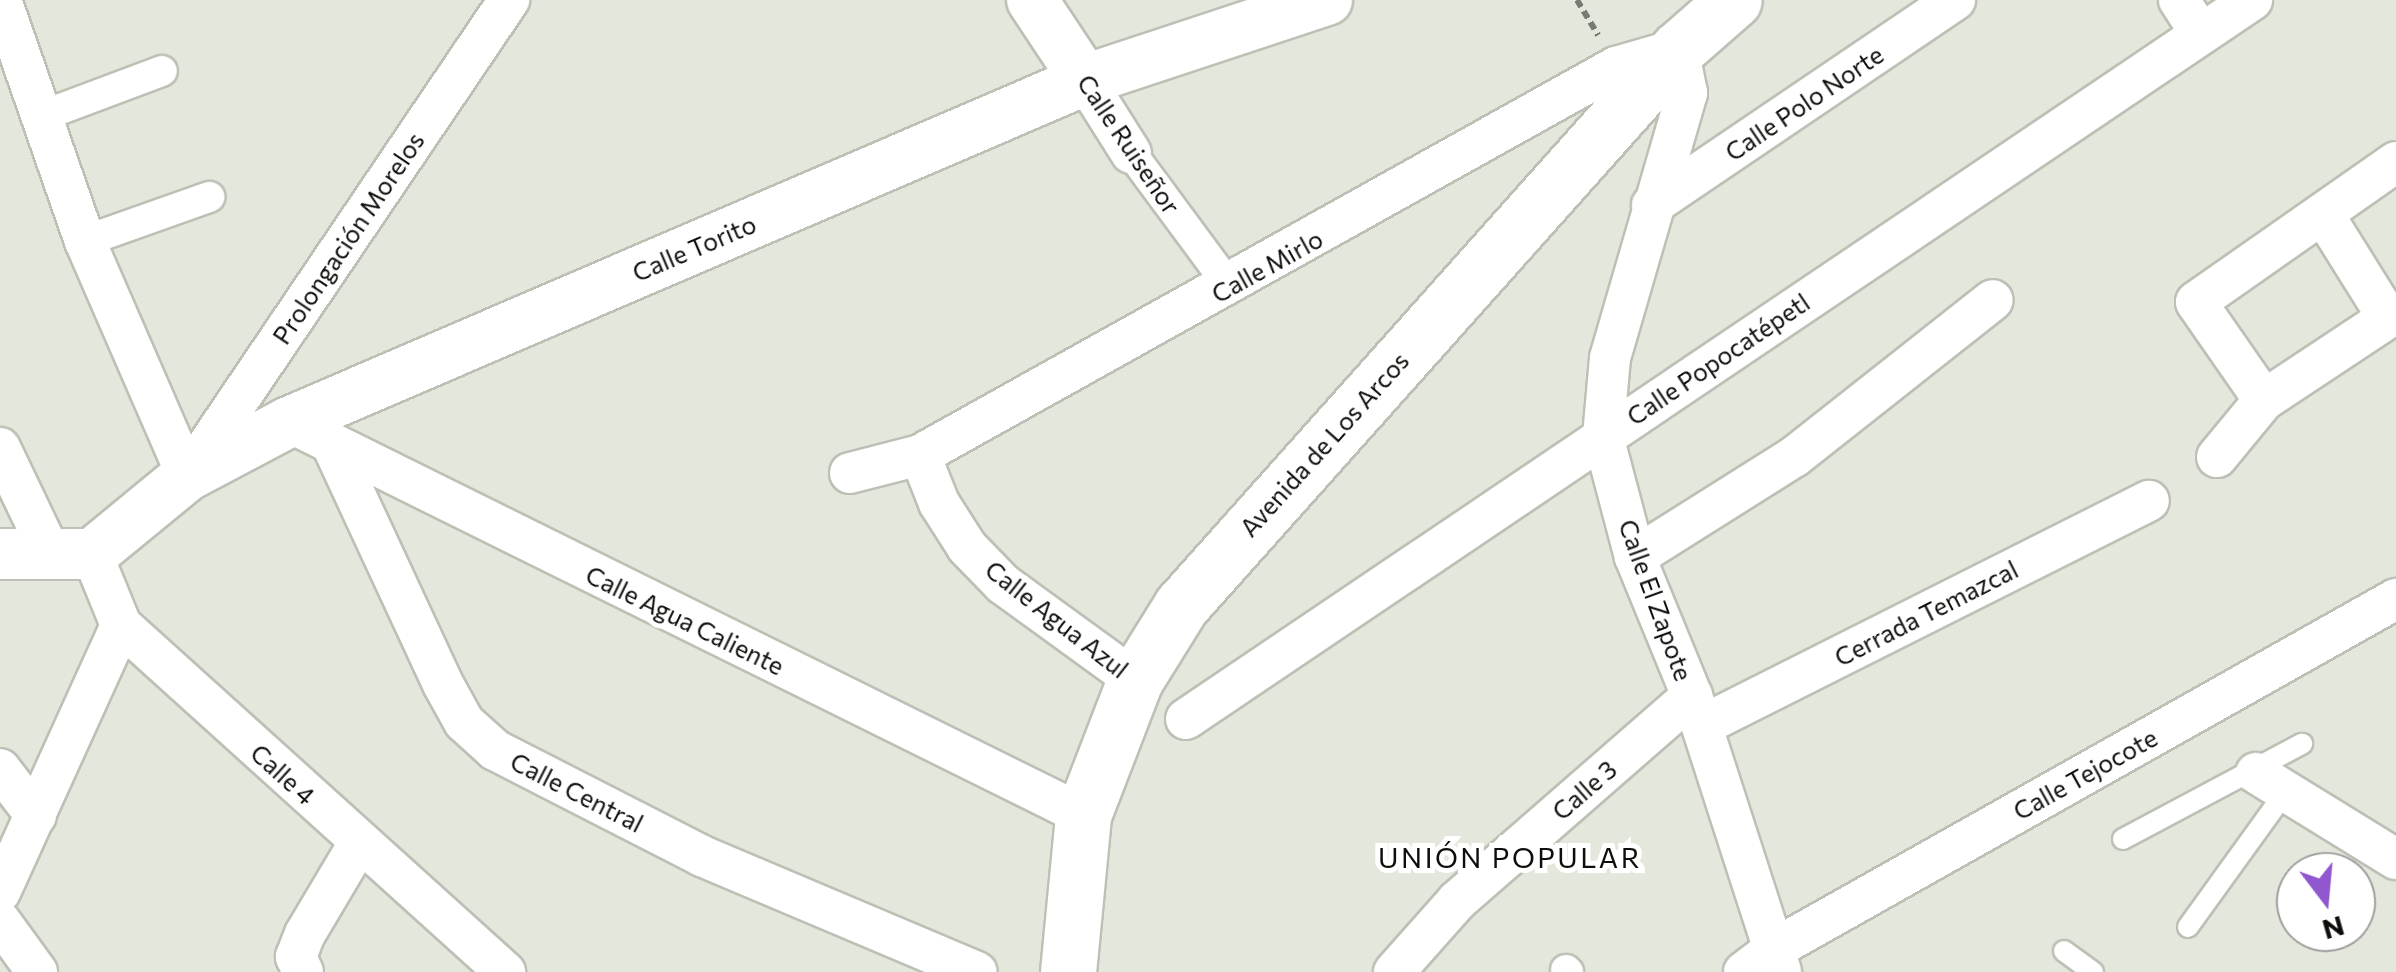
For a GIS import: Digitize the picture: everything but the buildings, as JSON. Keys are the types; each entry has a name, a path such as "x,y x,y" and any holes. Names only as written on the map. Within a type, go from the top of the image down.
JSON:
{"main road":[{"name":"Avenida de Los Arcos","path":"1068,972 1083,815 1135,680 1181,606 1678,49 1734,0"}],"street":[{"path":"1,0 85,240 187,476"},
{"name":"Prolongación Morelos","path":"187,476 510,0"},
{"name":"Calle Ruiseñor","path":"1032,0 1131,153 1230,286"},
{"name":"Calle Torito","path":"41,554 289,422 1086,80 1326,0"},
{"name":"Calle Polo Norte","path":"1652,205 1955,0"},
{"path":"2178,0 2201,34"},
{"name":"Calle Popocatépetl","path":"1186,719 2252,0"},
{"name":"Calle El Zapote","path":"1678,49 1686,92 1610,358 1603,436 1635,557 1698,710 1766,964"},
{"name":"Calle Mirlo","path":"850,474 920,455 1230,286 1616,67 1678,49"},
{"path":"42,116 162,71"},
{"path":"2264,400 2196,302 2396,162"},
{"path":"85,240 209,197"},
{"path":"2217,457 2264,400 2388,318 2323,214"},
{"path":"1635,557 1794,458 1993,300"},
{"name":"Calle Agua Caliente","path":"289,422 1083,815"},
{"name":"Calle Central","path":"333,447 442,684 464,722 495,750 702,856 976,972"},
{"path":"0,448 41,554"},
{"name":"Calle Agua Azul","path":"920,455 939,503 967,547 1003,584 1135,680"},
{"name":"Cerrada Temazcal","path":"1698,710 2149,501"},
{"path":"0,506 41,554"},
{"name":"Calle 4","path":"41,554 505,972"},
{"name":"Calle Tejocote","path":"1766,964 2396,599"},
{"path":"0,892 120,625"},
{"name":"Calle 3","path":"1394,972 1457,901 1698,710"},
{"path":"0,769 36,816"},
{"path":"2271,782 2396,859"},
{"path":"303,972 296,957 305,934 359,843"},
{"path":"0,921 37,972"}],"lane":[{"path":"2188,927 2271,782 2302,744"},
{"path":"2123,840 2271,782"},
{"path":"2064,950 2093,972"}],"district":[{"name":"UNIÓN POPULAR","path":"1510,857"}]}
